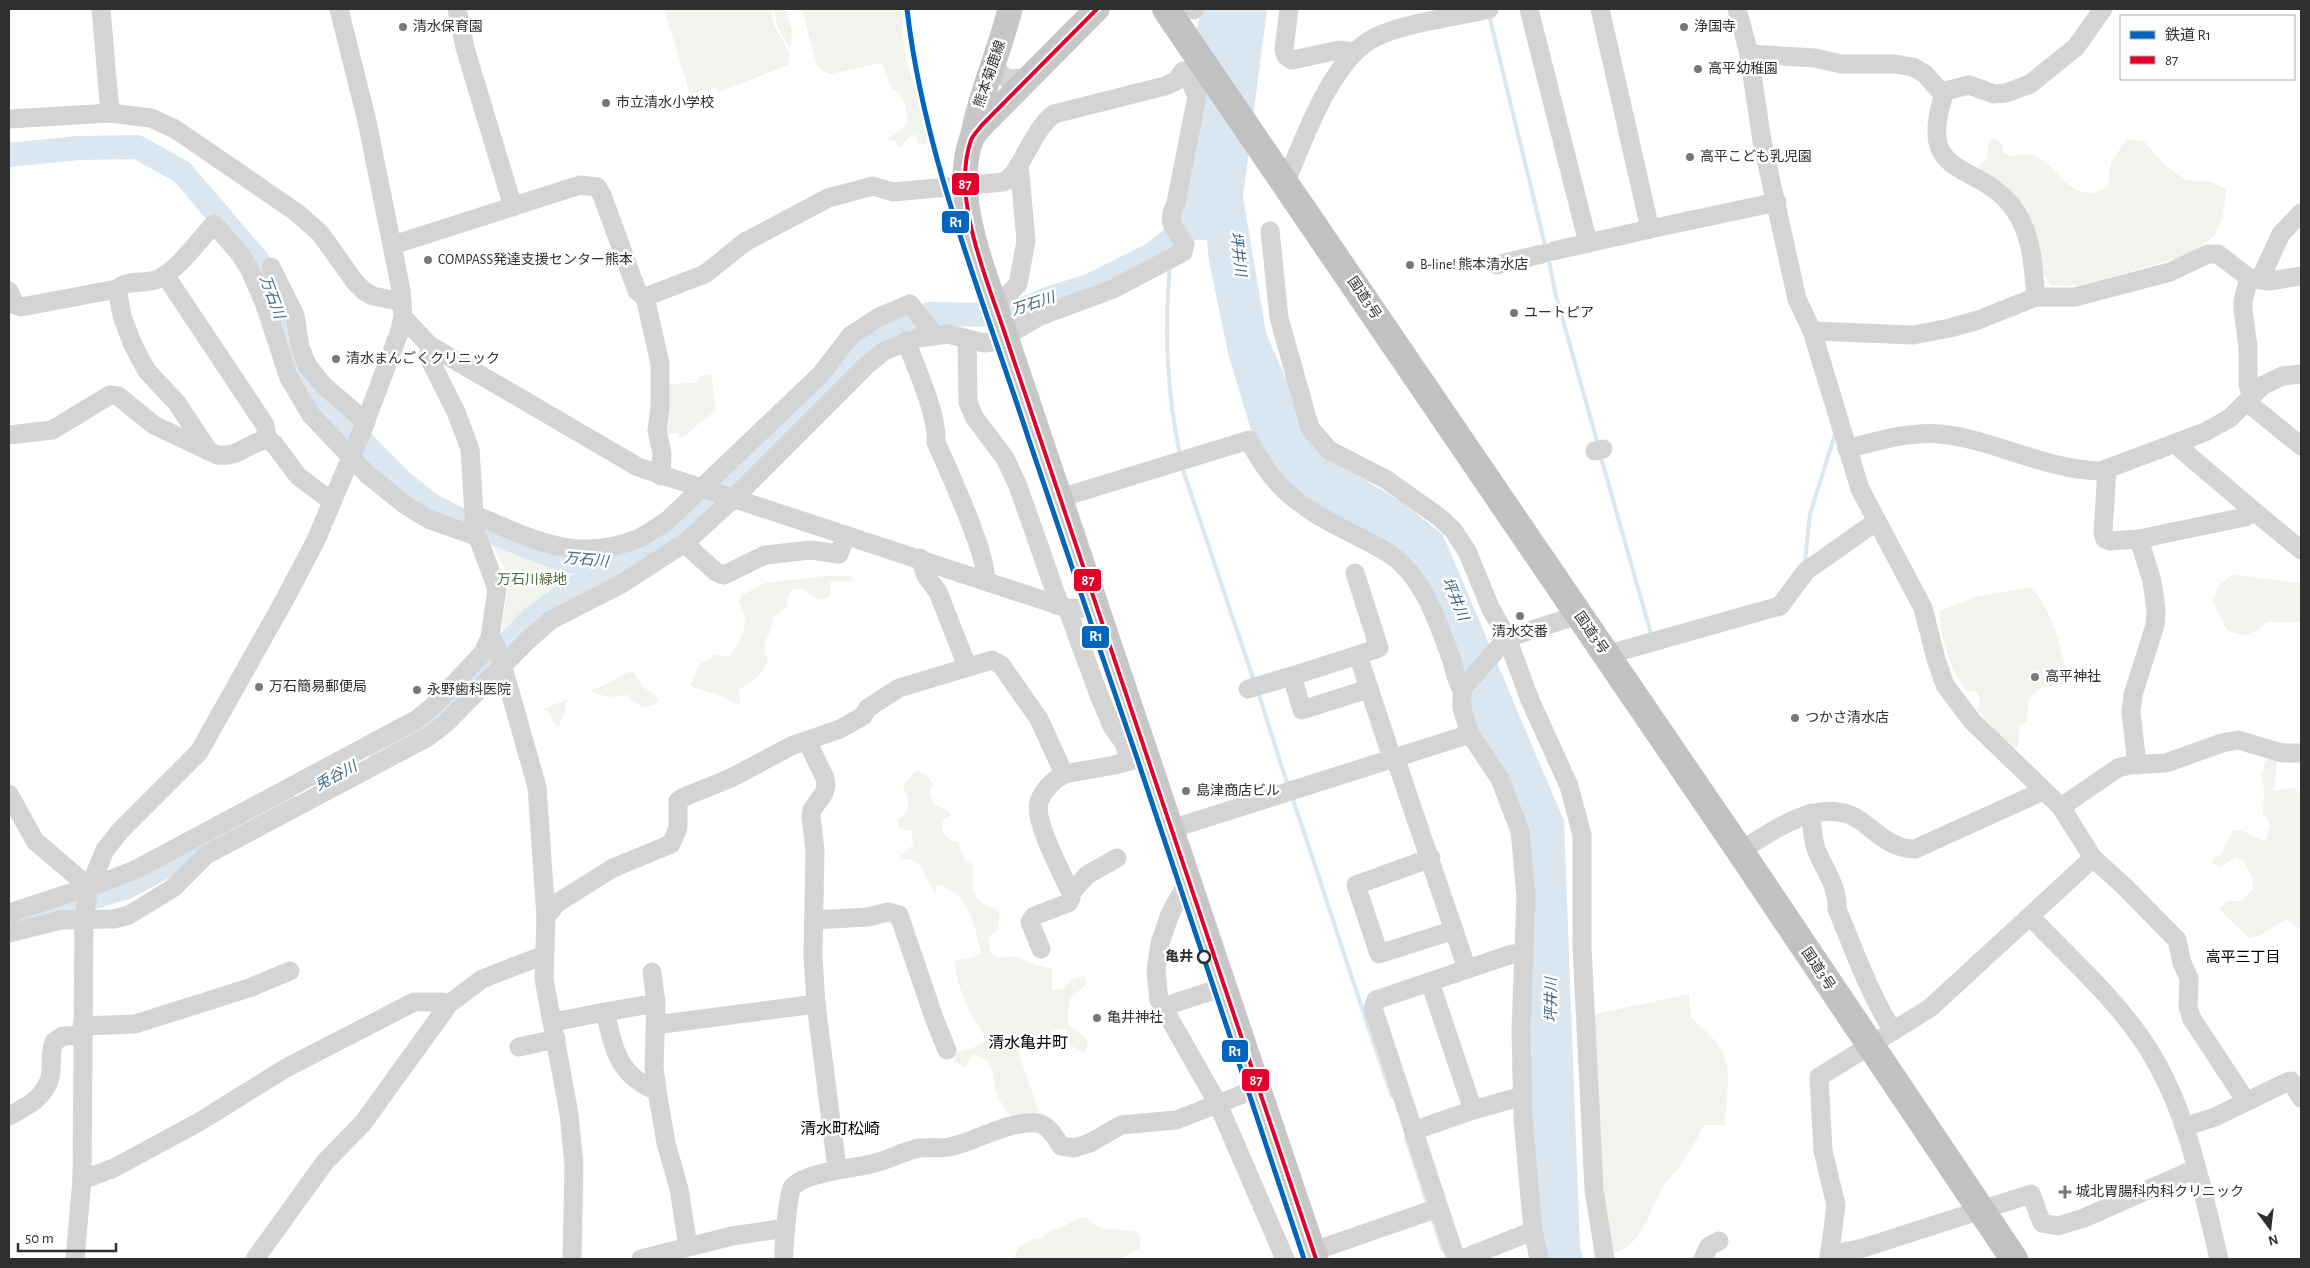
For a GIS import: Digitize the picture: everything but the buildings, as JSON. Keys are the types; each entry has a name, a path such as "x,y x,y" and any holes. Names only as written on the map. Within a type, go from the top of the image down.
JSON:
{"highway":[{"name":"国道3号","path":"1166,9 1189,70 1278,172 1740,851 2014,1259"}],"main road":[{"name":"熊本菊鹿線","path":"1010,9 977,112 968,156 966,184 972,229 996,307 1098,608 1138,759 1171,828 1315,1255"},
{"name":"熊本菊鹿線","path":"972,139 982,125 1097,9"}],"street":[{"path":"101,9 110,113"},
{"path":"75,1259 82,1180 82,1030 86,901 105,850 120,831 199,752 307,556 364,426 388,364 403,310 384,200 356,74 339,9"},
{"path":"457,9 465,48 513,206"},
{"path":"1289,9 1284,50 1286,56 1292,60 1339,50 1354,52"},
{"path":"1529,9 1588,244"},
{"path":"1600,9 1650,230"},
{"path":"1737,9 1749,54 1762,141 1797,299 1812,331 1860,489 1924,608 1936,659 1946,685 1972,720 2043,791 2061,806 2093,858 2125,887 2177,940 2182,963 2189,978 2188,1007 2192,1019 2246,1101"},
{"path":"1749,54 1815,58 1841,64 1895,64 1913,67 1925,74 1939,90 1944,91 1969,85 1994,94 2006,93 2030,84 2076,47 2103,9"},
{"path":"1278,172 1322,104 1342,68 1354,52 1374,38 1395,31 1484,10"},
{"path":"994,61 997,70 1007,78 1029,78"},
{"path":"645,297 706,274 745,242 828,198 873,186 893,192 1004,182 1012,177 1040,128 1054,114 1165,86 1176,81 1189,70"},
{"path":"9,932 35,924 61,920 86,901 137,869 416,720 433,706 484,653 498,652 528,640 551,620 623,583 684,543 867,365 884,351 932,332 984,343 1040,316 1105,293 1183,252 1185,244 1172,225 1170,216 1176,203 1197,96 1190,81 1189,70"},
{"path":"1944,91 1937,119 1936,143 1940,152 1956,169 1992,189 2016,212 2028,233 2036,297"},
{"path":"9,119 110,113 151,118 174,129 296,212 320,233 355,282 364,291 403,310 429,345 638,467 703,490 920,558 1062,606 1098,608"},
{"path":"996,307 1018,284 1026,241 1019,164"},
{"path":"393,245 580,185 597,187 602,195 637,291 645,297 660,364 660,406 657,431 662,453 661,476"},
{"path":"1496,265 1547,252 1777,202"},
{"path":"2301,213 2281,234 2242,301 2248,347 2249,398 2301,446"},
{"path":"10,298 21,306 43,304 117,289 123,284 153,280 165,274 214,224 240,254 259,288 282,360 298,395 310,415 353,453 367,474 404,504 428,519 475,525 559,548 580,551 616,546 639,539 667,521 703,490 822,374 859,328 904,305 910,304 932,332"},
{"path":"1270,232 1279,318 1310,428 1329,450 1386,480 1439,517 1453,530 1467,551 1502,642 1569,786 1582,834 1582,947 1591,1127 1595,1198 1605,1259"},
{"path":"1812,331 1913,335 1978,320 2036,297 2075,297 2170,272 2208,254 2218,254 2255,278 2269,281 2301,276"},
{"path":"271,267 295,314 300,347 307,365 324,386 364,426"},
{"path":"165,274 265,425 268,440"},
{"path":"117,289 122,316 133,345 147,370 178,403 208,450"},
{"path":"967,339 968,402 974,417 1001,451 1014,479 1058,600 1112,726 1124,744 1138,759"},
{"path":"906,341 932,416 937,433 936,442 980,549 987,572 985,581"},
{"path":"429,345 429,358 456,412 470,449 475,525 497,590 498,652 537,787 546,917 544,979 568,1114 574,1165 572,1259"},
{"path":"1847,449 1904,434 1940,434 1973,440 2088,470 2107,469 2175,444 2230,418 2249,398 2282,376 2301,374"},
{"path":"9,435 52,430 110,395 118,396 154,425 208,450 228,456 238,454 260,440 268,440 274,444 298,476 330,501"},
{"path":"1060,498 1250,440 1272,478 1301,506 1386,552 1402,563 1418,583 1451,659 1457,682 1464,686"},
{"path":"2175,444 2301,550"},
{"path":"2107,469 2103,533 2105,539 2110,541 2139,539 2245,518 2255,512"},
{"path":"1606,655 1780,606 1806,571 1877,521"},
{"path":"684,543 716,572 724,574 764,555 811,550 839,554 846,535"},
{"path":"2137,765 2131,712 2133,695 2155,625 2156,610 2152,581 2139,539"},
{"path":"920,558 926,576 938,592 968,666"},
{"path":"1248,689 1379,648 1354,574"},
{"path":"1539,1259 1533,1231 1522,1119 1521,1030 1526,896 1520,831 1500,779 1470,734 1462,708 1464,686 1502,642 1578,615"},
{"path":"9,794 35,841 86,901 114,919 129,915 173,888 206,854 428,738 446,723 498,652"},
{"path":"1358,655 1368,689 1431,858 1467,969"},
{"path":"546,917 557,903 613,868 671,844 678,828 678,801 684,797 731,778 791,746 840,729 863,716 868,708 899,688 968,666 992,660 1001,665 1039,719 1064,774"},
{"path":"1292,676 1302,710 1368,689"},
{"path":"1171,828 1470,734"},
{"path":"2061,806 2118,768 2173,762 2222,742 2238,740 2282,753 2301,753"},
{"path":"807,741 825,778 826,786 824,793 812,810 811,817 814,850 813,954 816,1004 837,1169"},
{"path":"1041,949 1030,922 1034,916 1068,903 1071,898 1071,893 1048,845 1038,804 1045,790 1054,780 1064,774 1138,759"},
{"path":"1740,851 1798,817 1811,813 1841,812 1850,814 1885,841 1906,849 1915,849 2043,791"},
{"path":"1811,813 1816,848 1832,882 1837,899 1837,909 1866,979 1893,1030"},
{"path":"1071,893 1087,875 1116,858"},
{"path":"1431,858 1356,885 1379,954 1454,930"},
{"path":"2093,858 1930,1008 1819,1077 1823,1151 1836,1204 1829,1257 1982,1212 2031,1194 2042,1222 2058,1226 2084,1218 2195,1169"},
{"path":"1191,887 1182,892 1170,914 1160,943 1156,971 1159,1000 1218,1104 1285,1259"},
{"path":"9,913 86,901"},
{"path":"814,920 868,917 888,912 899,915 947,1050"},
{"path":"2031,917 2113,1002 2142,1039 2170,1090 2184,1127 2219,1259"},
{"path":"1456,1259 1373,1008 1376,1000 1512,954 1524,954"},
{"path":"255,1259 325,1162 363,1122 449,1004 482,979 544,955"},
{"path":"9,1116 32,1103 41,1095 50,1075 49,1063 54,1042 63,1036 82,1030 135,1024 249,988 290,971"},
{"path":"652,972 656,1003 654,1068 666,1143 679,1189 678,1253"},
{"path":"1430,982 1473,1110"},
{"path":"1162,1008 1224,987"},
{"path":"82,1180 96,1176 199,1122 286,1068 414,1002 443,1002 449,1004"},
{"path":"519,1047 554,1030 605,1012 656,1003"},
{"path":"655,1025 816,1004"},
{"path":"605,1012 619,1061 629,1074 643,1086 657,1092"},
{"path":"2184,1127 2214,1117 2290,1081 2301,1098"},
{"path":"784,1259 783,1246 788,1199 792,1187 799,1181 837,1169 870,1164 914,1149 948,1147 1008,1127 1028,1123 1039,1123 1051,1132 1061,1146 1074,1148 1090,1143 1121,1126 1176,1120 1259,1088"},
{"path":"1413,1131 1473,1110 1523,1096"},
{"path":"1315,1255 1438,1208"},
{"path":"641,1259 678,1253 732,1236 786,1228"},
{"path":"1462,1259 1533,1231"},
{"path":"1703,1259 1709,1246 1719,1241"}],"green space":[{"path":"664,9 771,9 774,25 789,52 789,65 718,92 716,87 690,94"},
{"path":"774,9 786,9 792,32 790,49 777,26"},
{"path":"802,9 901,9 905,54 929,143 919,145 916,134 907,139 900,148 895,141 887,140 907,124 907,113 903,99 892,89 882,63 829,74 817,66"},
{"path":"1994,138 2003,145 2002,151 2011,157 2022,154 2040,158 2068,184 2079,191 2092,194 2108,186 2111,162 2127,139 2144,141 2162,162 2185,180 2212,182 2226,190 2223,216 2214,236 2191,254 2080,286 2051,285 1978,166 1987,159 1988,144"},
{"path":"711,374 716,410 684,436 679,438 678,433 661,433 663,384 697,383 698,377"},
{"name":"万石川緑地","path":"493,540 556,563 597,568 598,571 531,608 505,635 501,635 509,577 492,545"},
{"path":"2233,575 2301,583 2301,622 2267,622 2259,629 2244,636 2227,630 2213,601 2220,584"},
{"path":"825,576 850,576 854,581 830,582 831,595 823,599 816,598 801,588 792,590 788,597 787,607 773,617 765,644 765,654 768,661 756,678 739,690 740,702 737,705 722,696 690,686 700,664 715,655 730,656 738,643 745,623 743,610 739,603 741,596 765,583"},
{"path":"2030,587 2045,607 2055,631 2069,681 2064,685 2044,688 2036,692 2028,700 2027,721 2019,727 2018,746 2013,750 1978,711 1980,702 1978,692 1967,691 1956,674 1944,642 1940,611 1975,597"},
{"path":"628,672 634,673 643,687 655,695 658,700 654,705 644,707 634,702 628,695 607,697 590,691 569,699 565,704 566,709 558,728 548,711 543,709 607,684"},
{"path":"2268,757 2275,758 2277,763 2274,791 2295,788 2301,796 2301,930 2286,919 2261,935 2249,938 2219,909 2228,901 2240,901 2253,890 2252,878 2244,861 2235,857 2220,867 2212,863 2214,857 2221,855 2233,830 2243,831 2265,842 2270,824 2263,814 2264,790 2261,775"},
{"path":"917,770 929,778 933,784 930,792 933,804 948,811 951,815 943,820 942,831 950,840 958,842 965,860 973,865 973,892 981,903 998,910 998,926 995,932 988,938 991,954 999,958 1017,956 1026,962 1052,969 1052,990 1062,990 1073,979 1085,976 1086,985 1071,997 1067,1016 1069,1025 1081,1033 1086,1040 1087,1048 1085,1053 1070,1045 1066,1029 1054,1031 1037,1038 1025,1039 1018,1051 1039,1112 1031,1118 1014,1120 1002,1105 997,1094 992,1069 986,1060 972,1055 965,1067 954,1062 956,1053 975,1047 984,1041 984,1035 960,989 955,960 972,958 981,953 973,921 964,902 948,889 937,885 935,895 921,866 910,859 902,860 900,856 913,845 912,831 899,828 897,820 903,816 909,805 903,785"},
{"path":"1689,994 1691,1017 1720,1048 1727,1066 1728,1085 1725,1125 1704,1125 1684,1160 1663,1186 1637,1237 1630,1245 1612,1253 1604,1235 1592,1015"},
{"path":"1086,1217 1096,1226 1139,1233 1141,1242 1139,1249 1120,1259 1013,1259 1019,1247 1032,1240 1043,1238 1049,1231 1065,1226 1076,1219"}],"water":[{"name":"坪井川","path":"1202,9 1267,9 1243,197 1266,333 1318,452 1402,502 1443,535 1564,821 1580,1247 1583,1259 1543,1259 1528,1117 1531,895 1485,752 1421,581 1308,505 1275,474 1254,440 1229,357 1209,261 1207,240 1186,240 1175,217 1197,27"}],"waterway":[{"path":"1489,15 1546,249"},
{"name":"万石川","path":"9,155 78,148 137,147 182,172 258,261 271,288 295,369 313,396 338,417 400,480 431,505 456,518 539,551 567,561 618,562"},
{"name":"万石川","path":"381,753 444,711 532,618 576,587 658,542 682,526 832,376 873,341 896,326 930,314 996,315 1026,308 1050,298 1089,286 1149,256 1196,221"},
{"name":"万石川","path":"1170,243 1171,251"},
{"path":"1548,256 1555,292 1598,445"},
{"path":"1170,266 1167,313 1168,361 1172,408 1180,455"},
{"path":"1805,562 1810,514 1835,434"},
{"path":"1600,454 1651,634 1654,634"},
{"path":"1182,467 1254,681"},
{"path":"1258,692 1288,786"},
{"path":"1292,797 1392,1096"},
{"name":"兎谷川","path":"9,923 127,887 284,803"},
{"path":"1406,1138 1428,1205"},
{"path":"1432,1217 1443,1250"}],"rail line":[{"name":"R1","path":"907,9 915,64 927,119 957,227 1304,1259"}],"transit line":[{"name":"87","path":"1097,9 973,136 966,162 965,186 968,211 980,262 1316,1259"}],"place":[{"name":"清水保育園","path":"403,27"},
{"name":"浄国寺","path":"1684,27"},
{"name":"高平幼稚園","path":"1698,69"},
{"name":"市立清水小学校","path":"606,103"},
{"name":"高平こども乳児園","path":"1690,157"},
{"name":"COMPASS発達支援センター熊本","path":"428,260"},
{"name":"B-line! 熊本清水店","path":"1410,265"},
{"name":"ユートピア","path":"1514,313"},
{"name":"清水まんごくクリニック","path":"336,359"},
{"name":"清水交番","path":"1520,616"},
{"name":"高平神社","path":"2035,677"},
{"name":"万石簡易郵便局","path":"259,687"},
{"name":"永野歯科医院","path":"417,690"},
{"name":"つかさ清水店","path":"1795,718"},
{"name":"島津商店ビル","path":"1186,791"},
{"name":"亀井","path":"1204,957"},
{"name":"亀井神社","path":"1097,1018"},
{"name":"城北胃腸科内科クリニック","path":"2065,1192"}],"district":[{"name":"高平三丁目","path":"2243,957"},
{"name":"清水亀井町","path":"1028,1043"},
{"name":"清水町松崎","path":"840,1129"}]}
